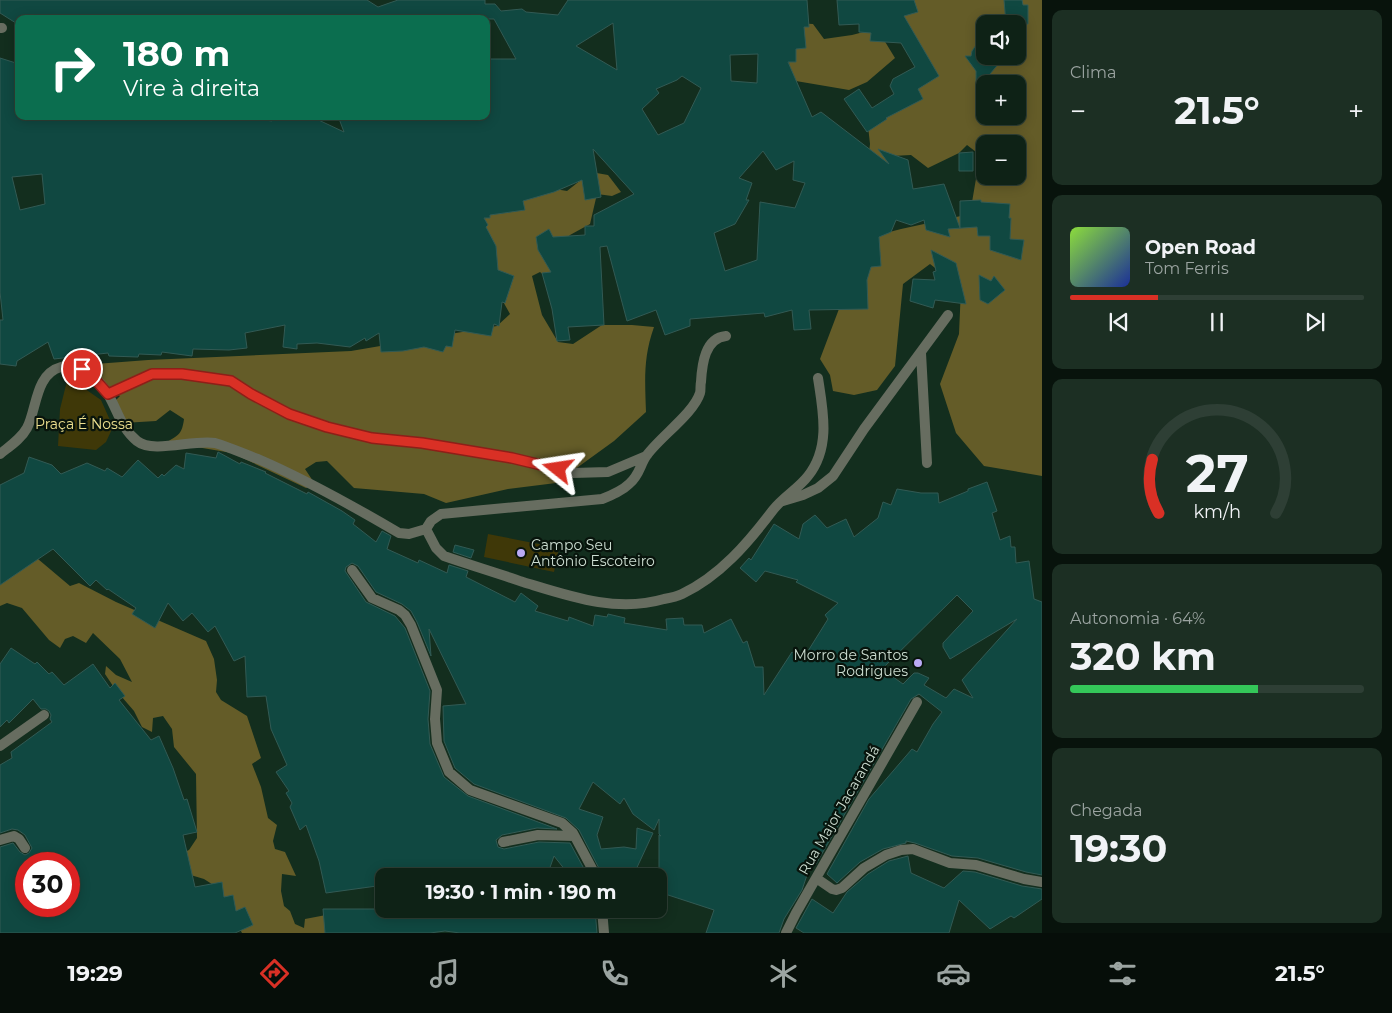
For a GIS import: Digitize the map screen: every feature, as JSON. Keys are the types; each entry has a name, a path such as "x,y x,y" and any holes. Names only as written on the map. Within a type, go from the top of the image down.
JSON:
{"street":[{"path":"780,502 818,488 833,476 864,429 948,315"},
{"path":"0,454 18,440 27,427 43,381 50,372 58,368 70,366 82,369 91,375 108,394 118,417 127,431 139,442 151,447 214,443 253,457 290,474 342,500 399,533 409,534 426,530 431,521 441,514 602,499 615,494 630,484 640,471 646,456 692,407 700,394 702,370 708,347 712,340 726,336"},
{"path":"920,354 927,463"},
{"path":"108,394 152,374 182,374 231,381 289,414 327,427 372,438 422,443 512,458 573,473 608,472 646,456"},
{"path":"426,530 436,548 444,556 580,600 617,605 653,602 682,594 716,573 746,545 780,502 807,477 817,464 823,447 824,418 818,378"},
{"path":"352,570 372,598 399,610 405,615 411,625 437,690 435,719 437,743 449,772 470,790 562,823 574,836 592,868"},
{"name":"Rua Major Jacarandá","path":"786,933 917,702"},
{"path":"0,746 44,715"},
{"path":"503,842 538,835 574,836"},
{"path":"0,840 14,836 25,848"},
{"path":"816,878 836,890 842,888 864,868 886,855 901,850 913,849 950,863 976,865 1024,879 1042,882"},
{"path":"603,918 604,933"}],"green space":[{"name":"Praça É Nossa","path":"68,377 101,400 113,427 106,442 96,450 58,446 60,409"},
{"name":"Campo Seu Antônio Escoteiro","path":"488,534 559,548 554,572 484,557"}],"shaded area":[{"path":"884,0 1042,0 1042,476 984,466 956,433 940,384 959,334 961,288 930,264 903,284 895,366 877,390 854,395 833,391 830,375 820,359 856,264 859,240 970,214 976,179 976,185 1026,185 1026,135 976,135 976,152 967,145 959,153 928,168 911,155 892,156 889,175 866,178 870,144 868,126 897,101 918,63 901,34 884,40 895,58 867,82 849,90 790,80 789,62 794,23 813,24 824,39 852,35 879,28"},
{"path":"591,172 608,175 621,192 612,196 597,194 590,224 570,235 560,245 564,277 546,277 540,272 532,276 542,315 558,342 573,344 602,325 654,327 646,359 646,412 614,441 556,483 508,489 446,503 424,494 354,488 327,461 316,462 305,469 315,484 306,488 232,453 167,442 179,433 184,419 170,410 156,421 123,423 110,406 120,396 89,376 82,365 148,360 351,351 497,326 510,314 491,280 478,224 497,209 555,189 567,191"},
{"path":"38,559 70,586 79,583 116,602 206,641 214,659 217,680 216,692 221,700 247,716 261,758 252,764 261,787 268,818 277,825 273,841 275,849 285,852 296,876 282,874 281,891 284,906 290,911 295,924 304,928 305,919 326,915 325,933 242,933 218,888 204,879 184,873 178,855 189,850 197,838 196,774 174,747 172,729 163,716 153,718 152,732 142,727 134,711 105,674 106,666 116,675 132,682 120,659 93,633 86,643 73,636 65,639 60,648 49,640 22,608 7,603 0,606 0,568"}],"building":[{"path":"0,0 367,0 378,7 398,0 485,0 485,4 495,4 501,11 522,9 526,12 558,15 568,0 807,0 809,27 804,27 806,48 796,49 796,62 788,62 812,117 821,112 889,164 878,149 908,160 913,189 944,184 960,228 960,201 981,200 981,202 1010,204 1010,239 1024,240 1021,260 990,250 990,236 978,236 977,227 948,229 950,237 926,230 924,220 911,225 896,220 891,232 879,237 881,266 871,267 867,280 868,309 809,310 811,329 794,330 792,310 765,317 764,313 690,319 690,326 665,335 656,310 627,321 607,246 600,247 604,325 568,327 570,340 557,341 552,309 542,273 551,272 538,250 536,237 549,229 553,237 585,235 585,226 594,226 594,215 634,194 593,149 601,197 585,200 582,180 554,192 523,201 525,210 490,215 490,218 484,218 488,225 486,227 496,246 498,270 514,276 505,303 502,302 499,326 494,324 491,336 455,330 452,347 446,346 443,352 424,347 403,351 381,352 379,333 366,341 365,338 350,347 317,343 297,344 297,349 283,347 285,325 245,333 247,348 229,350 193,349 192,356 162,352 161,355 139,354 138,357 109,356 108,353 54,359 48,342 17,361 16,366 0,364 0,320 3,320 0,292 0,58 15,63 15,120 318,120 344,132 340,120 490,120 490,59 516,59 494,19 490,19 490,15 15,15 15,22 0,13","holes":["613,23 617,70 576,46","758,54 757,83 731,81 730,55","682,76 701,88 684,123 658,135 642,109 659,93 656,89","763,151 776,170 794,161 793,180 805,183 795,208 760,202 757,260 725,271 714,233 735,224 749,200 746,200 752,183 739,178","42,174 45,204 20,210 12,177"]},
{"path":"837,0 914,0 918,12 904,16 939,76 918,89 923,99 886,118 867,132 844,99 859,89 872,108 894,94 890,86 893,79 915,67 901,43 870,41 871,33 859,32 859,24 839,25"},
{"path":"1004,0 1022,0 1023,5 1028,5 1028,24 1026,24 1026,15 1005,15"},
{"path":"976,45 976,65 998,65 989,75 976,75 976,71 965,56 971,56"},
{"path":"973,152 973,171 959,171 959,153"},
{"path":"931,250 956,263 966,304 935,300 933,308 910,301 913,279 935,280 933,272 936,271"},
{"path":"979,275 991,281 994,276 1005,290 988,304 980,300"},
{"path":"218,452 240,464 241,462 266,472 342,511 355,520 353,524 376,542 382,531 391,536 387,549 418,563 419,560 447,573 449,565 468,571 466,577 515,602 521,593 538,606 535,611 568,621 569,617 593,626 595,615 607,617 608,614 625,618 624,623 667,630 666,619 683,618 684,625 702,625 704,633 731,619 743,643 747,641 755,667 763,667 764,695 792,652 803,659 828,619 825,615 838,603 796,582 798,580 765,571 756,582 740,568 749,558 751,560 774,524 799,539 803,524 815,515 827,528 846,519 854,537 878,518 883,502 891,505 897,489 921,493 938,493 939,503 987,482 997,511 992,513 1000,540 1010,536 1011,547 1015,547 1016,563 1029,561 1034,599 1042,602 1042,875 978,858 952,856 906,841 906,843 883,849 860,862 837,883 827,874 869,799 912,749 917,752 942,712 919,694 911,699 816,864 812,860 802,890 784,919 779,933 706,933 714,910 667,895 667,868 659,868 659,835 661,836 659,834 659,819 654,830 633,814 624,798 620,804 593,782 579,809 603,817 597,835 601,849 624,847 636,849 637,828 653,833 637,868 599,868 579,830 566,818 474,784 455,768 444,741 443,706 466,704 429,629 431,656 411,611 402,604 376,592 358,566 352,563 346,567 345,571 366,602 395,616 405,628 430,691 428,719 430,744 444,777 468,796 557,829 537,828 502,835 496,840 498,847 504,849 539,842 570,843 584,868 564,868 554,856 550,868 375,868 375,886 326,893 319,861 306,825 300,830 290,807 292,803 286,793 289,791 276,772 287,765 271,729 266,696 247,697 245,656 234,661 215,626 208,632 192,613 183,621 168,603 155,628 132,614 136,608 107,590 96,580 90,586 53,549 0,585 0,485 24,473 29,457 52,465 61,474 87,463 105,471 107,468 122,477 138,460 158,478 162,474 164,476 176,465 184,469 186,453 216,458","holes":["957,595 973,611 943,643 943,647 950,659 1017,619 962,680 973,698 954,689 946,698 924,685 929,678 918,673 914,673 903,684 882,669"]},
{"path":"455,545 474,550 471,558 453,552"},
{"path":"11,648 35,664 37,662 49,674 52,672 64,685 93,664 110,688 115,683 125,696 119,700 151,740 159,736 184,800 187,799 197,832 183,835 195,887 222,882 224,897 233,895 236,911 245,907 253,925 235,933 0,933 0,847 13,843 20,852 15,852 15,917 80,917 80,852 30,852 32,848 25,835 18,830 12,829 0,833 0,765 12,758 11,752 52,722 50,719 51,715 46,709 41,709 33,699 9,723 7,720 0,727 0,664"},
{"path":"908,856 911,873 944,888 963,871 975,872 1022,886 1042,889 1042,899 1014,918 1011,916 990,929 959,900 949,933 804,933 796,928 812,899 833,913 847,892 868,874 889,861"},
{"path":"323,909 375,909 375,918 596,918 597,933 460,933 445,931 430,933 325,933"}],"place":[{"name":"Campo Seu Antônio Escoteiro","path":"521,553"},
{"name":"Morro de Santos Rodrigues","path":"918,663"}],"route":[{"path":"82,369 91,375 108,394 152,374 182,374 231,381 289,414 327,427 372,438 422,443 512,458 558,469"}]}
